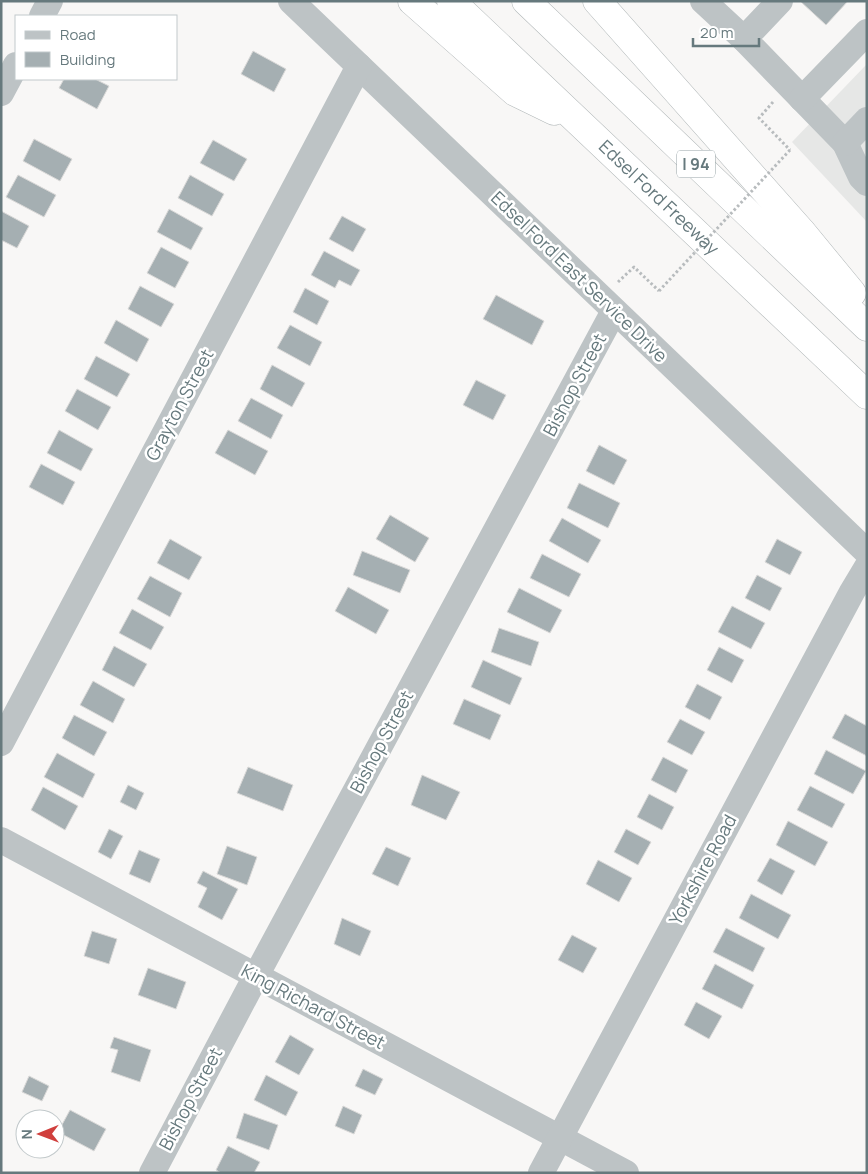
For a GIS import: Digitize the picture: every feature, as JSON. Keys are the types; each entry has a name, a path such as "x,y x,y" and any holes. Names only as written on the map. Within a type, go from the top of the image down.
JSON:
{"highway":[{"path":"412,1 515,92 580,124"},
{"name":"Edsel Ford Freeway","path":"451,1 867,395"},
{"name":"I 94","path":"526,1 867,328"},
{"path":"596,1 801,231 867,312"}],"street":[{"path":"43,15 50,1"},
{"name":"Edsel Ford East Service Drive","path":"291,1 867,552"},
{"path":"703,1 744,39 845,143 861,177 867,183"},
{"path":"744,39 780,1"},
{"path":"795,92 867,32"},
{"name":"Grayton Street","path":"1,743 359,66"},
{"path":"1,93 15,67"},
{"path":"845,143 867,120"},
{"name":"Bishop Street","path":"152,1173 607,304"},
{"name":"Yorkshire Road","path":"541,1173 855,586 867,567"},
{"name":"King Richard Street","path":"1,840 626,1173"}],"path":[{"path":"607,304 634,267 659,291 790,150 760,118 795,92"}],"shaded area":[{"path":"867,64 867,222 792,142"}],"building":[{"path":"800,1 848,1 826,25"},
{"path":"253,51 286,69 274,92 241,74"},
{"path":"63,80 97,80 109,86 97,109 59,88"},
{"path":"34,139 72,159 60,181 23,161"},
{"path":"213,140 247,159 234,181 200,163"},
{"path":"18,175 56,195 44,217 6,197"},
{"path":"190,175 224,194 212,216 178,198"},
{"path":"169,209 203,228 191,250 157,232"},
{"path":"1,211 29,226 17,248 1,240"},
{"path":"342,216 366,229 353,252 329,239"},
{"path":"161,247 189,262 175,288 147,273"},
{"path":"324,251 360,270 351,286 339,280 335,288 311,275"},
{"path":"140,286 174,304 161,327 128,309"},
{"path":"305,288 329,301 317,325 293,312"},
{"path":"496,295 544,321 532,345 483,319"},
{"path":"116,320 149,339 137,362 104,343"},
{"path":"290,325 322,342 310,366 277,348"},
{"path":"96,356 130,374 117,397 84,379"},
{"path":"272,365 305,383 292,407 260,389"},
{"path":"476,380 506,395 493,420 463,405"},
{"path":"77,389 111,407 98,430 65,411"},
{"path":"251,398 283,415 271,439 238,421"},
{"path":"59,430 93,449 81,471 47,453"},
{"path":"228,430 268,451 255,475 215,453"},
{"path":"599,445 627,460 614,485 586,471"},
{"path":"41,464 75,482 63,505 29,487"},
{"path":"579,483 620,503 608,528 567,508"},
{"path":"390,515 429,538 415,562 376,539"},
{"path":"562,518 601,540 588,563 549,541"},
{"path":"170,539 202,557 189,580 157,563"},
{"path":"777,539 802,552 790,575 765,562"},
{"path":"362,551 410,570 400,593 353,575"},
{"path":"542,554 581,574 569,597 530,578"},
{"path":"757,575 782,588 770,611 745,598"},
{"path":"150,576 182,593 170,617 137,599"},
{"path":"348,587 389,610 376,634 335,611"},
{"path":"519,588 562,610 550,633 507,612"},
{"path":"732,606 765,623 751,649 718,632"},
{"path":"132,609 164,627 151,650 119,633"},
{"path":"499,628 539,642 531,666 491,652"},
{"path":"114,646 147,664 134,687 102,670"},
{"path":"719,647 744,660 732,683 707,670"},
{"path":"483,660 522,678 510,705 471,687"},
{"path":"93,681 125,699 113,723 80,705"},
{"path":"697,684 722,697 710,720 685,707"},
{"path":"464,699 501,715 490,740 453,724"},
{"path":"845,714 867,726 867,756 832,738"},
{"path":"74,715 107,732 94,756 62,738"},
{"path":"680,719 705,732 692,755 667,742"},
{"path":"826,750 866,771 853,794 814,774"},
{"path":"57,753 95,774 83,798 44,777"},
{"path":"663,757 688,770 676,793 651,780"},
{"path":"248,767 293,785 283,811 237,793"},
{"path":"422,775 460,792 446,820 411,805"},
{"path":"128,785 144,793 136,810 120,802"},
{"path":"810,786 845,804 832,828 797,810"},
{"path":"43,787 78,806 65,830 31,810"},
{"path":"649,794 674,807 662,830 637,817"},
{"path":"788,821 828,842 815,866 776,845"},
{"path":"109,829 123,836 111,859 98,852"},
{"path":"626,829 651,842 638,865 614,852"},
{"path":"227,846 257,857 247,885 217,874"},
{"path":"386,847 411,858 398,886 372,874"},
{"path":"139,850 160,859 150,883 129,874"},
{"path":"770,858 795,871 782,895 757,881"},
{"path":"598,860 632,878 619,902 586,884"},
{"path":"203,871 238,889 222,920 198,907 207,888 197,883"},
{"path":"751,894 791,915 778,939 739,918"},
{"path":"342,918 371,931 360,956 334,944"},
{"path":"726,928 765,948 753,972 713,952"},
{"path":"92,931 117,939 109,964 84,956"},
{"path":"572,935 597,948 583,973 558,960"},
{"path":"715,964 754,985 742,1009 702,989"},
{"path":"148,968 186,982 176,1009 138,995"},
{"path":"696,1002 722,1016 709,1039 684,1025"},
{"path":"290,1035 314,1049 299,1075 275,1062"},
{"path":"114,1037 151,1050 140,1082 111,1072 118,1050 110,1048"},
{"path":"363,1069 383,1079 375,1095 355,1086"},
{"path":"266,1075 298,1092 286,1116 254,1100"},
{"path":"29,1076 49,1086 42,1101 22,1092"},
{"path":"343,1106 362,1115 354,1134 335,1126"},
{"path":"70,1110 106,1129 94,1151 65,1136 65,1119"},
{"path":"244,1113 278,1125 269,1150 236,1138"},
{"path":"228,1146 260,1162 254,1173 221,1173 216,1170"}]}
